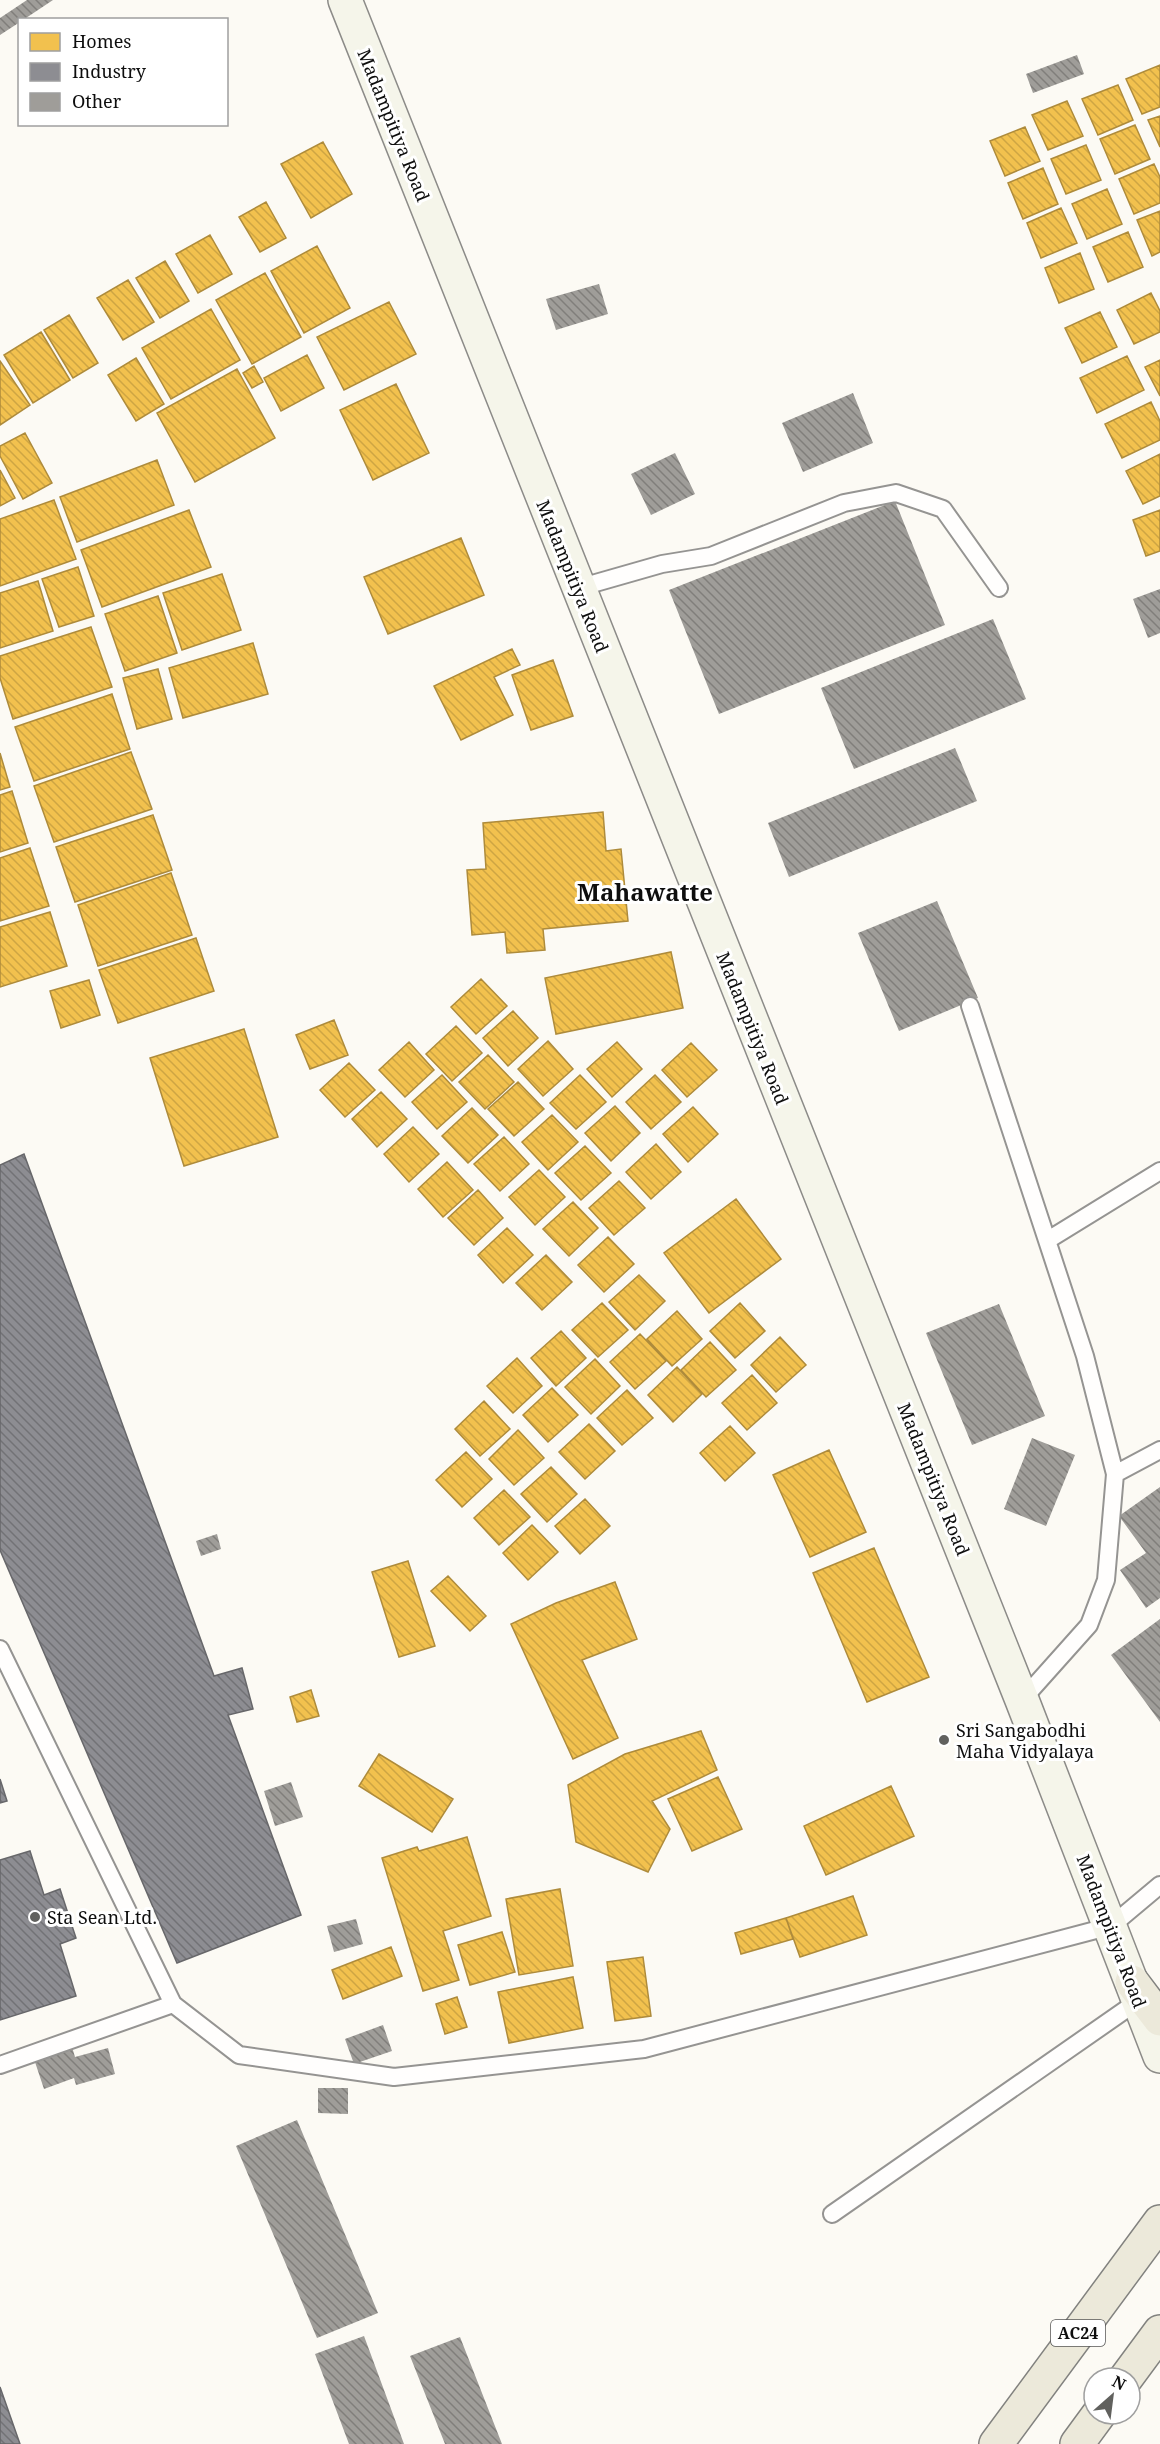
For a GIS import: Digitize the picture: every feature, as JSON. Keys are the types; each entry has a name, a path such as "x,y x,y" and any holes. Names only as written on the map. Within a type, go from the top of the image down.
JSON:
{"main road":[{"name":"Madampitiya Road","path":"345,0 1111,1926 1143,2001 1160,2056"},
{"name":"AC24","path":"996,2444 1160,2222"},
{"path":"1135,2366 1160,2332"},
{"path":"1077,2444 1090,2426"}],"lane":[{"path":"578,588 662,564 711,556 844,503 896,493 943,509 999,588"},
{"path":"970,1006 1085,1356 1115,1474 1106,1580 1089,1625 1022,1700"},
{"path":"1048,1240 1160,1171"},
{"path":"1115,1474 1160,1450"},
{"path":"0,1649 173,2004 239,2055 394,2077 644,2049 1111,1926 1160,1885"},
{"path":"832,2214 1143,2001"},
{"path":"0,2065 173,2004"}],"building: Homes":[{"path":"1160,65 1160,107 1142,114 1126,79"},
{"path":"1118,85 1133,120 1098,135 1082,99"},
{"path":"1067,101 1083,136 1048,150 1032,115"},
{"path":"1160,116 1160,147 1148,120"},
{"path":"1135,125 1150,159 1115,174 1100,139"},
{"path":"1025,127 1040,161 1005,176 990,141"},
{"path":"323,142 352,194 311,218 281,164"},
{"path":"1086,145 1101,180 1066,194 1051,159"},
{"path":"1154,164 1160,177 1160,203 1134,214 1119,179"},
{"path":"1043,168 1058,204 1023,219 1008,183"},
{"path":"1107,189 1122,224 1087,239 1072,204"},
{"path":"266,202 286,238 260,252 239,217"},
{"path":"1061,208 1077,243 1041,258 1027,223"},
{"path":"1160,211 1160,252 1152,256 1137,220"},
{"path":"1128,232 1143,267 1108,282 1093,247"},
{"path":"210,235 232,274 198,293 176,254"},
{"path":"317,246 350,308 304,333 271,271"},
{"path":"1080,253 1094,289 1059,303 1045,268"},
{"path":"165,261 189,301 160,318 136,278"},
{"path":"265,273 301,337 252,364 216,300"},
{"path":"128,280 154,322 123,340 97,298"},
{"path":"1151,293 1160,311 1160,332 1134,344 1117,310"},
{"path":"389,302 416,354 344,390 317,337"},
{"path":"211,309 240,360 171,399 142,348"},
{"path":"1100,312 1117,347 1082,363 1065,328"},
{"path":"69,315 98,363 73,378 44,330"},
{"path":"41,332 70,380 33,403 4,355"},
{"path":"307,355 324,388 281,411 264,378"},
{"path":"1127,356 1144,390 1097,413 1080,378"},
{"path":"136,358 164,404 136,421 108,375"},
{"path":"1160,360 1160,396 1145,367"},
{"path":"0,361 30,405 0,425"},
{"path":"254,366 263,382 252,388 243,373"},
{"path":"237,369 275,438 195,482 157,413"},
{"path":"396,384 429,453 373,480 340,410"},
{"path":"1151,402 1160,421 1160,440 1122,458 1105,424"},
{"path":"25,433 52,483 23,499 0,456 0,446"},
{"path":"1160,454 1160,496 1143,504 1126,471"},
{"path":"157,460 174,505 77,542 60,497"},
{"path":"0,470 15,498 0,506"},
{"path":"54,500 76,559 0,586 0,519"},
{"path":"189,510 211,567 102,607 81,550"},
{"path":"1160,510 1160,551 1146,556 1133,520"},
{"path":"461,538 484,595 388,634 364,577"},
{"path":"78,567 94,616 59,627 42,579"},
{"path":"222,574 241,630 182,650 163,593"},
{"path":"38,581 53,631 0,648 0,593"},
{"path":"158,596 177,653 125,671 105,614"},
{"path":"91,627 112,687 13,719 0,678 0,656"},
{"path":"253,643 268,694 183,718 169,668"},
{"path":"512,649 520,665 494,677 513,715 461,740 434,686"},
{"path":"553,660 573,716 531,730 512,675"},
{"path":"158,669 172,719 137,729 123,678"},
{"path":"112,694 130,749 34,781 15,727"},
{"path":"131,752 152,809 54,842 34,786"},
{"path":"0,753 10,787 0,790"},
{"path":"12,791 28,843 0,852 0,795"},
{"path":"603,812 606,851 621,849 628,921 543,929 545,950 507,953 505,932 472,935 467,870 486,869 483,823"},
{"path":"153,815 172,870 75,902 56,847"},
{"path":"30,848 49,906 0,921 0,858"},
{"path":"171,873 192,935 98,966 78,905"},
{"path":"50,912 67,966 0,987 0,927"},
{"path":"196,938 214,991 118,1023 99,970"},
{"path":"671,952 683,1008 556,1034 545,978"},
{"path":"481,979 507,1006 476,1034 451,1007"},
{"path":"89,980 100,1015 61,1028 50,991"},
{"path":"513,1011 538,1038 508,1066 483,1038"},
{"path":"334,1020 348,1055 310,1069 296,1035"},
{"path":"456,1026 482,1053 452,1081 426,1054"},
{"path":"244,1029 278,1137 184,1166 150,1058"},
{"path":"548,1041 573,1069 543,1096 518,1069"},
{"path":"409,1042 434,1070 405,1097 379,1070"},
{"path":"617,1042 642,1069 612,1097 587,1069"},
{"path":"691,1043 717,1070 687,1097 662,1070"},
{"path":"488,1055 514,1082 485,1109 459,1082"},
{"path":"349,1063 375,1090 345,1117 320,1090"},
{"path":"442,1075 467,1102 437,1129 412,1102"},
{"path":"580,1075 606,1102 576,1129 550,1103"},
{"path":"655,1075 681,1102 651,1129 626,1102"},
{"path":"518,1082 544,1109 514,1136 488,1109"},
{"path":"381,1092 407,1119 377,1147 352,1119"},
{"path":"615,1106 640,1133 611,1161 585,1133"},
{"path":"693,1107 718,1134 688,1162 663,1134"},
{"path":"472,1108 498,1135 468,1163 442,1136"},
{"path":"552,1115 578,1142 548,1170 522,1142"},
{"path":"413,1127 439,1154 409,1182 384,1154"},
{"path":"504,1137 529,1164 500,1191 474,1164"},
{"path":"656,1144 681,1172 651,1199 626,1172"},
{"path":"585,1146 611,1173 581,1200 555,1173"},
{"path":"447,1162 473,1190 443,1217 418,1189"},
{"path":"539,1170 565,1197 535,1225 509,1197"},
{"path":"619,1181 645,1208 614,1235 589,1208"},
{"path":"478,1190 503,1218 474,1245 448,1218"},
{"path":"736,1199 781,1259 709,1313 664,1253"},
{"path":"573,1202 598,1228 569,1256 543,1229"},
{"path":"507,1228 533,1255 503,1283 478,1255"},
{"path":"608,1237 634,1264 604,1292 578,1265"},
{"path":"546,1255 572,1282 542,1310 516,1283"},
{"path":"639,1275 665,1301 635,1330 609,1302"},
{"path":"602,1303 628,1330 598,1357 572,1330"},
{"path":"740,1303 765,1331 735,1358 710,1331"},
{"path":"677,1311 702,1339 672,1366 647,1339"},
{"path":"561,1331 586,1358 556,1386 531,1358"},
{"path":"640,1334 666,1361 635,1389 610,1362"},
{"path":"780,1337 806,1365 776,1392 751,1365"},
{"path":"710,1342 736,1370 706,1397 681,1370"},
{"path":"517,1358 542,1386 513,1413 487,1386"},
{"path":"595,1359 620,1386 591,1414 565,1387"},
{"path":"677,1367 702,1394 673,1422 648,1395"},
{"path":"752,1375 777,1403 747,1430 722,1403"},
{"path":"552,1388 578,1415 548,1442 523,1415"},
{"path":"627,1390 653,1418 622,1445 597,1418"},
{"path":"484,1401 510,1429 480,1456 455,1429"},
{"path":"589,1424 615,1451 585,1479 559,1452"},
{"path":"730,1426 755,1453 725,1481 700,1453"},
{"path":"518,1430 544,1458 514,1485 489,1459"},
{"path":"829,1450 866,1532 810,1557 773,1475"},
{"path":"466,1452 492,1479 462,1507 436,1480"},
{"path":"551,1467 577,1494 547,1522 521,1494"},
{"path":"504,1490 530,1517 499,1545 474,1518"},
{"path":"585,1499 610,1526 580,1554 555,1526"},
{"path":"532,1525 558,1552 528,1580 503,1553"},
{"path":"874,1548 929,1677 867,1702 813,1573"},
{"path":"408,1561 435,1646 399,1657 372,1572"},
{"path":"448,1576 486,1616 470,1631 431,1591"},
{"path":"615,1582 637,1639 582,1660 618,1738 573,1759 511,1624 556,1603"},
{"path":"311,1690 319,1716 297,1722 290,1697"},
{"path":"701,1731 717,1770 652,1801 670,1829 648,1872 576,1842 568,1785 625,1754"},
{"path":"379,1754 453,1799 432,1832 359,1786"},
{"path":"718,1777 742,1829 692,1851 668,1799"},
{"path":"891,1786 914,1836 826,1875 804,1826"},
{"path":"467,1837 491,1916 443,1931 459,1980 423,1991 382,1858 417,1847 419,1851"},
{"path":"560,1889 573,1966 519,1975 506,1899"},
{"path":"853,1896 867,1935 800,1957 786,1918"},
{"path":"786,1918 793,1939 741,1954 735,1933"},
{"path":"502,1932 515,1972 470,1985 458,1945"},
{"path":"391,1947 402,1976 343,1999 332,1970"},
{"path":"643,1957 651,2016 615,2021 607,1962"},
{"path":"573,1977 583,2028 509,2043 498,1992"},
{"path":"457,1997 467,2027 445,2034 436,2004"}],"building: Industry":[{"path":"24,1154 214,1676 242,1668 253,1709 228,1715 301,1915 177,1963 0,1550 0,1165"},
{"path":"0,1779 7,1801 0,1803"},
{"name":"Sta Sean Ltd.","path":"30,1851 44,1895 60,1889 76,1938 60,1944 76,1996 0,2020 0,1860"},
{"path":"0,2387 20,2444 0,2444"}],"building: Other":[{"path":"27,0 53,0 26,18 18,18 18,23 0,35 0,18"},
{"path":"1077,55 1084,74 1033,93 1026,74"},
{"path":"599,284 608,314 556,330 546,299"},
{"path":"853,393 873,443 803,472 782,423"},
{"path":"675,453 695,494 651,515 631,474"},
{"path":"895,501 945,625 719,714 669,590"},
{"path":"1160,589 1160,633 1148,638 1133,599"},
{"path":"993,619 1026,699 854,769 821,688"},
{"path":"955,748 977,801 789,877 768,823"},
{"path":"937,901 978,998 899,1031 858,933"},
{"path":"999,1304 1045,1416 972,1445 926,1333"},
{"path":"1032,1438 1075,1455 1046,1526 1004,1509"},
{"path":"1160,1487 1160,1598 1146,1608 1120,1570 1146,1553 1119,1516"},
{"path":"217,1534 221,1549 201,1556 196,1541"},
{"path":"1160,1619 1160,1722 1111,1655"},
{"path":"291,1782 303,1817 275,1826 264,1791"},
{"path":"356,1919 363,1944 334,1952 327,1926"},
{"path":"383,2025 392,2051 354,2064 345,2039"},
{"path":"72,2047 75,2057 108,2048 115,2074 76,2085 74,2078 44,2089 34,2059"},
{"path":"318,2088 348,2088 348,2114 318,2113"},
{"path":"297,2120 378,2313 317,2338 236,2146"},
{"path":"364,2336 404,2444 349,2444 315,2354"},
{"path":"460,2337 502,2444 445,2444 410,2356"}],"place":[{"name":"Sri Sangabodhi Maha Vidyalaya","path":"944,1740"},
{"name":"Sta Sean Ltd.","path":"35,1917"}],"district":[{"name":"Mahawatte","path":"645,891"}]}
